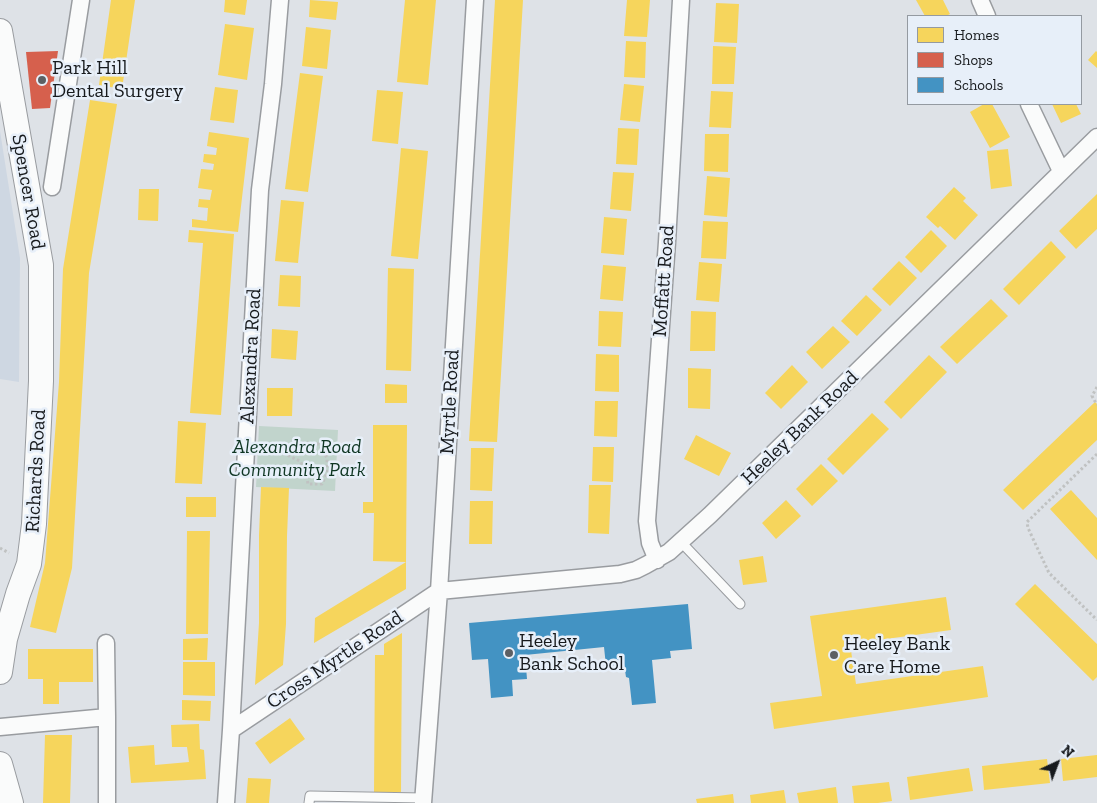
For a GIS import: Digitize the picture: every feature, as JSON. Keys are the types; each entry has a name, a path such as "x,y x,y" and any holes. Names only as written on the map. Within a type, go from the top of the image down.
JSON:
{"main road":[{"name":"Spencer Road","path":"0,31 41,265"},
{"name":"Richards Road","path":"0,672 5,639 29,564 34,524 41,381 41,265"},
{"path":"0,764 11,803"}],"street":[{"path":"52,187 81,0"},
{"name":"Alexandra Road","path":"226,803 260,190 273,84 280,0"},
{"name":"Myrtle Road","path":"423,801 439,591 474,0"},
{"name":"Moffatt Road","path":"656,560 650,542 647,521 667,242 681,0"},
{"path":"980,0 987,15"},
{"path":"1029,105 1062,171"},
{"name":"Heeley Bank Road","path":"439,591 615,575 636,570 669,552 710,516 1097,137"},
{"name":"Cross Myrtle Road","path":"231,730 439,591"},
{"path":"106,643 107,803"},
{"path":"0,727 107,717"}],"lane":[{"path":"681,542 740,604"},
{"path":"309,803 310,796 423,801"}],"path":[{"path":"1097,387 1092,396 1097,405"},
{"path":"246,452 278,451 296,442 319,444 327,458 326,473 322,484 308,484 306,472 300,461 278,451"},
{"path":"1097,454 1028,522 1028,528 1049,573 1097,620"}],"shaded area":[{"path":"0,131 20,258 19,382 0,379"}],"green space":[{"name":"Alexandra Road Community Park","path":"259,426 338,430 335,491 256,487"}],"building: Homes":[{"path":"111,0 135,0 122,89 99,85"},
{"path":"225,0 247,0 245,15 224,12"},
{"path":"310,0 338,2 336,20 309,17"},
{"path":"405,0 436,0 428,85 397,82"},
{"path":"495,0 523,0 497,442 469,441"},
{"path":"627,0 650,0 647,37 624,36"},
{"path":"916,0 943,0 950,14 948,15 924,15"},
{"path":"716,3 739,4 737,43 714,42"},
{"path":"225,24 254,28 247,80 218,75"},
{"path":"306,27 331,30 327,69 302,66"},
{"path":"626,41 646,42 645,78 624,77"},
{"path":"713,46 736,47 734,84 712,84"},
{"path":"1097,52 1097,68 1088,60"},
{"path":"300,73 323,76 308,192 285,189"},
{"path":"624,84 644,86 640,122 620,120"},
{"path":"215,87 238,90 234,123 210,120"},
{"path":"377,90 403,92 398,144 372,141"},
{"path":"711,91 733,92 731,128 709,127"},
{"path":"90,100 117,104 89,273 72,568 56,633 30,627 45,563 59,382 63,269"},
{"path":"982,105 993,105 1010,137 990,148 970,112"},
{"path":"1052,105 1076,105 1081,114 1061,123"},
{"path":"618,128 639,129 637,165 616,164"},
{"path":"209,132 249,138 238,232 192,227 192,219 207,221 208,208 198,207 199,199 210,200 212,190 198,188 201,169 213,170 214,164 203,162 204,154 216,155 217,148 207,146"},
{"path":"705,134 729,134 728,172 704,171"},
{"path":"401,148 428,151 418,259 391,256"},
{"path":"1008,149 1012,186 991,189 987,151"},
{"path":"613,172 634,173 631,211 610,209"},
{"path":"707,176 730,178 727,217 704,215"},
{"path":"954,187 966,198 963,201 978,215 955,240 940,226 938,228 926,217"},
{"path":"139,189 159,189 158,221 138,220"},
{"path":"1097,194 1097,229 1076,249 1059,231"},
{"path":"281,200 304,202 298,263 275,261"},
{"path":"604,217 627,219 624,255 601,253"},
{"path":"703,221 728,222 726,259 701,258"},
{"path":"189,230 234,234 221,415 190,413 203,243 188,242"},
{"path":"931,230 947,246 921,273 905,257"},
{"path":"1051,241 1066,257 1019,305 1003,289"},
{"path":"899,261 917,278 890,306 872,289"},
{"path":"699,262 722,264 719,302 696,300"},
{"path":"603,265 626,267 623,301 600,299"},
{"path":"388,268 414,269 411,371 386,370"},
{"path":"280,275 301,276 300,307 278,306"},
{"path":"866,295 882,310 857,336 841,321"},
{"path":"991,299 1008,316 957,364 940,347"},
{"path":"599,311 623,312 621,347 598,346"},
{"path":"691,311 716,312 715,351 690,351"},
{"path":"833,326 850,342 822,369 806,352"},
{"path":"272,329 298,331 296,360 271,358"},
{"path":"596,354 619,355 619,392 595,391"},
{"path":"929,355 947,372 901,419 884,402"},
{"path":"792,365 808,382 781,409 765,393"},
{"path":"688,368 711,369 710,409 688,408"},
{"path":"385,384 407,385 407,403 385,403"},
{"path":"267,388 293,388 292,416 267,416"},
{"path":"595,401 618,401 617,437 594,436"},
{"path":"1095,402 1097,404 1097,440 1023,510 1003,490"},
{"path":"872,413 889,429 843,475 827,459"},
{"path":"178,421 206,423 202,484 175,483"},
{"path":"373,425 407,425 406,562 373,561 374,513 363,513 363,502 373,502"},
{"path":"696,435 731,453 719,476 684,459"},
{"path":"593,447 614,447 613,482 592,481"},
{"path":"471,448 494,448 492,491 470,490"},
{"path":"821,464 838,481 812,506 796,489"},
{"path":"589,485 611,485 609,534 588,533"},
{"path":"261,487 289,488 286,624 283,665 255,685 259,623"},
{"path":"1071,490 1097,518 1097,560 1050,509"},
{"path":"186,497 216,497 216,517 186,517"},
{"path":"786,500 801,516 776,539 762,523"},
{"path":"470,501 493,501 492,544 469,544"},
{"path":"187,531 210,531 208,634 186,634"},
{"path":"763,556 767,582 743,585 739,560"},
{"path":"406,562 406,589 314,643 315,618"},
{"path":"1035,584 1097,644 1097,677 1093,681 1015,604"},
{"name":"Heeley Bank Care Home","path":"946,597 951,630 850,644 856,684 983,666 988,697 774,729 770,703 822,696 810,616"},
{"path":"402,633 401,792 374,792 375,655 384,655 384,644"},
{"path":"208,638 207,660 183,660 183,639"},
{"path":"28,649 93,649 93,682 59,682 59,704 43,704 43,679 28,679"},
{"path":"183,662 215,662 215,696 183,695"},
{"path":"182,700 211,701 210,721 182,720"},
{"path":"290,718 305,739 270,764 255,743"},
{"path":"199,724 200,749 204,750 206,779 131,783 128,747 154,745 155,765 189,762 187,747 172,747 171,725"},
{"path":"45,735 72,735 70,803 43,803"},
{"path":"1097,755 1097,777 1063,781 1061,759"},
{"path":"1047,759 1050,783 984,790 982,766"},
{"path":"969,768 973,791 910,800 907,777"},
{"path":"248,778 271,779 269,803 246,803"},
{"path":"889,782 892,801 854,803 852,786"},
{"path":"836,787 838,803 799,803 797,793"},
{"path":"784,790 786,803 751,803 750,795"},
{"path":"733,794 734,803 697,803 696,799"}],"building: Shops":[{"name":"Park Hill Dental Surgery","path":"58,51 50,108 32,109 26,52"}],"building: Schools":[{"name":"Heeley Bank School","path":"688,604 692,649 670,651 671,658 652,660 656,703 632,705 629,678 626,677 624,664 606,666 604,647 525,655 527,679 512,680 513,696 491,698 488,659 472,660 469,623"}],"place":[{"name":"Park Hill Dental Surgery","path":"42,80"},
{"name":"Heeley Bank School","path":"509,653"},
{"name":"Heeley Bank Care Home","path":"834,655"}]}
